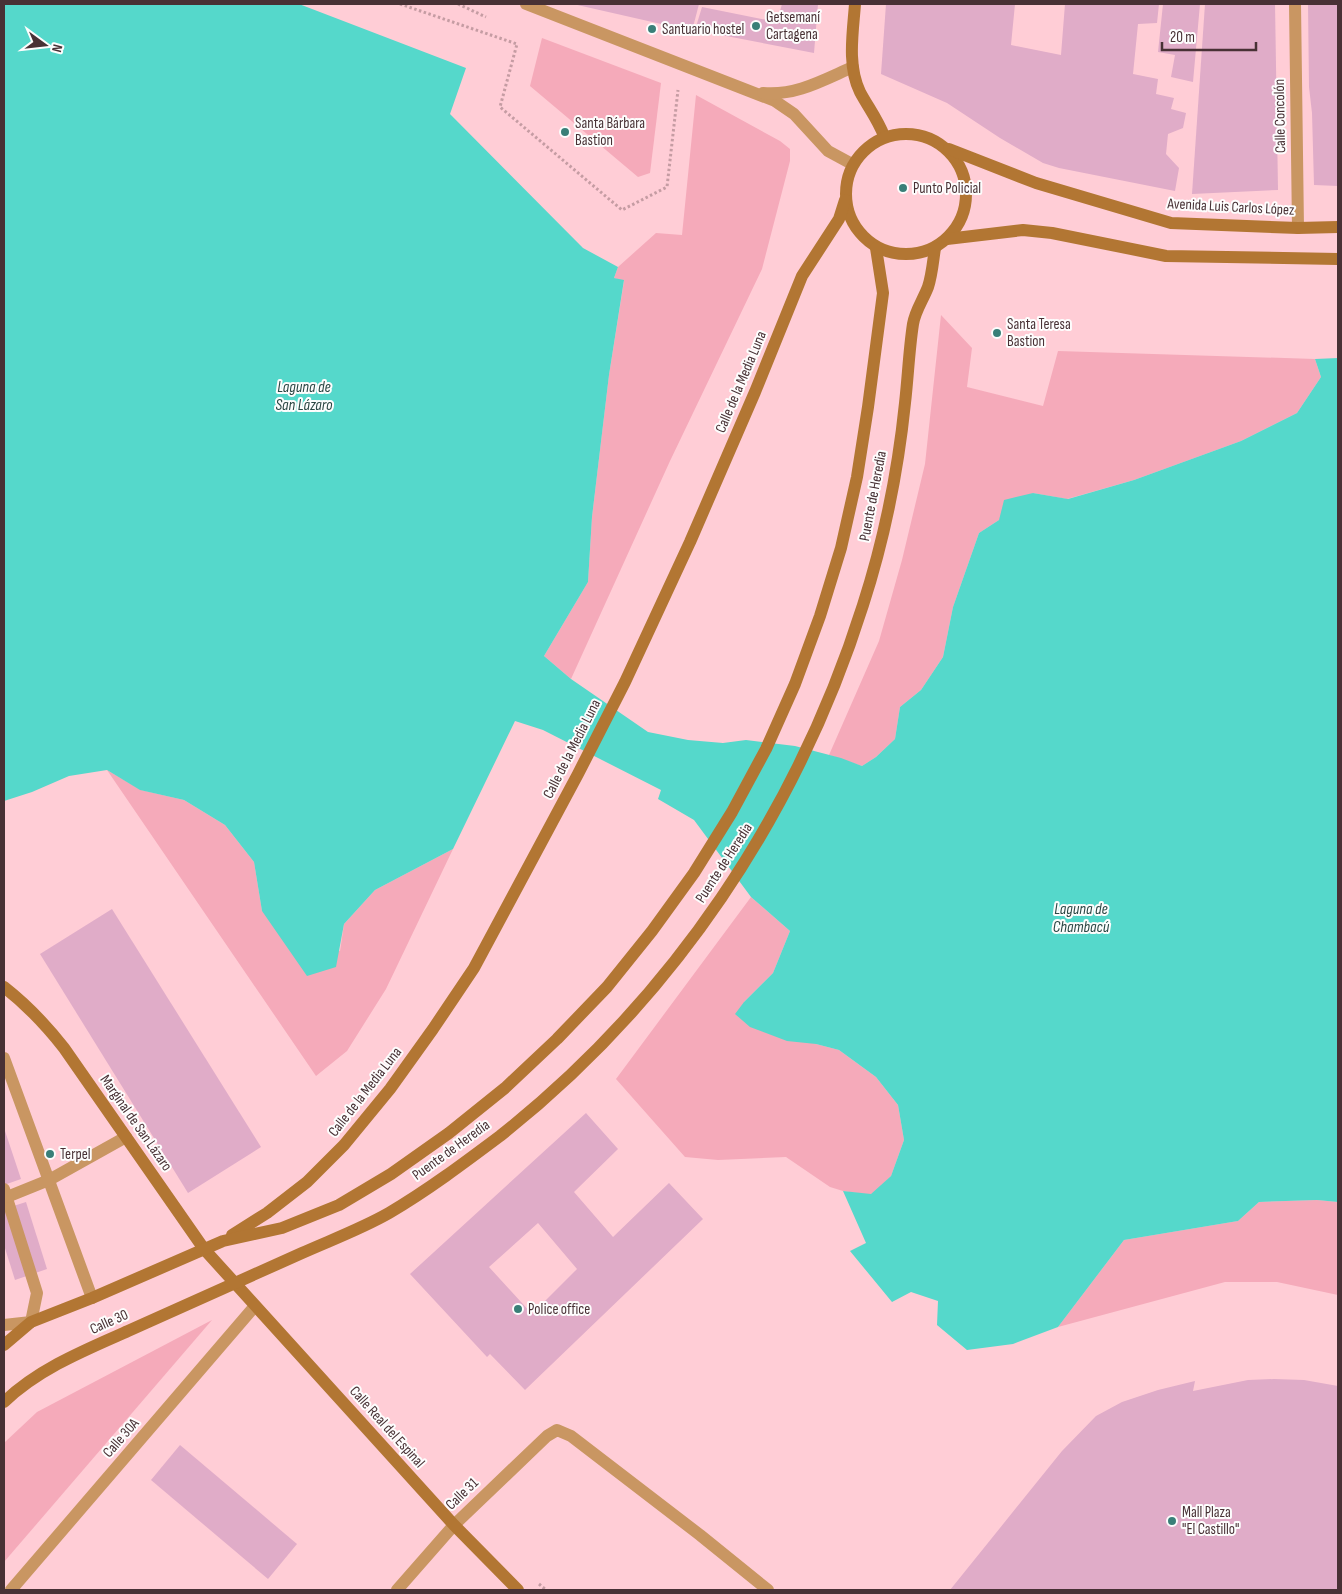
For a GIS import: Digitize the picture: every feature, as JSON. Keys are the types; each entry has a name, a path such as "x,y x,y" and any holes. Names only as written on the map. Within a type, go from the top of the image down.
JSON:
{"main road":[{"path":"855,4 852,43 853,67 860,90 878,121 884,136"},
{"path":"901,132 918,133 934,139 949,149 962,170 967,194 962,219 947,239 935,248 906,255 876,248 855,228 845,200 846,181 852,164 884,136 901,132"},
{"name":"Avenida Luis Carlos López","path":"949,149 1036,183 1171,223 1298,228 1338,226"},
{"name":"Calle de la Media Luna","path":"223,1240 267,1213 307,1182 344,1145 390,1089 474,968 625,682 755,392 802,276 839,219 845,200"},
{"path":"947,239 1023,230 1052,233 1166,256 1338,259"},
{"name":"Puente de Heredia","path":"204,1249 223,1240 282,1228 339,1205 391,1174 463,1122 505,1088 557,1039 607,987 652,932 694,873 732,812 766,749 795,684 820,616 841,548 857,477 877,340 882,292 876,248"},
{"name":"Puente de Heredia","path":"235,1284 386,1215 433,1185 520,1120 561,1084 640,1003 673,964 736,878 798,767 830,698 864,603 878,553 895,471 905,404 914,318 928,286 935,248"},
{"name":"Marginal de San Lázaro","path":"4,987 24,1003 45,1024 64,1048 204,1249 235,1284"},
{"name":"Calle 30","path":"4,1345 31,1322 92,1298 204,1249"},
{"name":"Calle 30","path":"4,1402 14,1392 48,1370 96,1345 235,1284"},
{"name":"Calle Real del Espinal","path":"235,1284 454,1525 518,1590"}],"street":[{"path":"526,4 775,101 794,114 828,152 852,164"},
{"name":"Calle Concolón","path":"1295,4 1298,228"},
{"path":"753,92 776,95 800,90 853,67"},
{"path":"4,1058 92,1298"},
{"path":"4,1325 31,1322 37,1293 5,1193 49,1180 126,1137"},
{"name":"Calle 30A","path":"11,1590 255,1306"},
{"name":"Calle 31","path":"397,1590 454,1525 547,1436 557,1430 571,1436 768,1590"}],"path":[{"path":"400,4 517,44 500,107 622,210 667,187 678,90"},
{"path":"458,4 486,17"}],"shaded area":[{"path":"542,38 661,83 650,173 638,177 530,86"},
{"path":"696,95 780,141 790,149 790,161 762,269 670,461 571,679 544,656 588,582 592,517 609,375 624,281 614,278 618,267 656,233 682,235"},
{"path":"941,315 972,348 967,387 1043,406 1058,351 1315,359 1321,377 1297,413 1241,441 1134,480 1067,499 1033,493 979,533 953,607 943,657 921,690 900,707 895,739 876,757 862,766 829,755 879,641 902,560 925,464"},
{"path":"107,770 141,790 184,800 225,825 254,862 262,911 340,951 344,924 375,890 453,849 386,989 347,1051 316,1076"},
{"path":"751,897 790,931 773,973 744,1002 816,1044 839,1050 876,1077 898,1105 904,1140 891,1176 871,1195 830,1187 786,1157 718,1160 685,1157 616,1079"},
{"path":"1317,1200 1338,1202 1338,1295 1277,1282 1225,1282 1058,1327 1124,1240 1238,1221 1259,1202"},
{"path":"212,1320 4,1562 4,1443 37,1412"}],"water":[{"path":"4,4 299,4 466,68 450,114 583,248 618,267 614,278 624,280 609,375 592,517 588,582 544,656 571,679 648,732 688,740 723,743 746,740 795,746 841,758 862,766 876,757 895,739 900,707 921,690 943,657 953,607 979,533 999,520 1004,500 1033,493 1068,499 1134,480 1241,441 1297,413 1321,377 1315,359 1338,358 1338,1202 1317,1200 1259,1202 1238,1221 1124,1240 1058,1327 1013,1344 967,1350 937,1325 938,1301 911,1292 892,1302 850,1251 866,1243 843,1191 871,1194 891,1176 904,1140 898,1105 876,1077 839,1050 816,1044 787,1041 750,1027 735,1014 744,1002 773,973 790,931 751,897 694,820 658,799 661,790 543,730 515,721 453,849 375,890 344,924 336,967 307,976 262,911 254,862 225,825 184,800 140,790 107,770 69,776 32,792 4,801"}],"building":[{"path":"573,4 699,4 692,31"},
{"name":"Getsemaní Cartagena","path":"782,4 818,4 814,53 695,30 702,7 777,22"},
{"path":"886,4 1015,4 1011,45 1061,55 1065,4 1159,4 1157,23 1138,24 1133,74 1158,79 1156,94 1174,98 1171,109 1186,113 1183,128 1168,134 1166,154 1179,168 1175,191 1059,168 1043,163 1000,138 947,103 881,74"},
{"path":"1163,4 1200,4 1193,82 1171,77 1175,55 1158,52"},
{"path":"1205,4 1275,4 1278,190 1192,194"},
{"path":"1308,4 1338,4 1338,186 1314,185 1312,113 1309,87"},
{"path":"112,909 261,1147 188,1193 40,954"},
{"path":"586,1113 618,1149 574,1192 613,1237 669,1183 703,1219 525,1390 490,1354 487,1357 410,1274","holes":["538,1223 577,1269 532,1314 489,1267"]},
{"path":"4,1128 21,1179 4,1185"},
{"path":"26,1202 47,1269 15,1280 4,1245 4,1209"},
{"name":"Mall Plaza \"El Castillo\"","path":"1248,1380 1304,1380 1338,1386 1338,1590 950,1590 1062,1451 1096,1416 1122,1402 1158,1390 1195,1381 1193,1391"},
{"path":"180,1445 297,1544 268,1579 151,1480"}],"place":[{"name":"Getsemaní Cartagena","path":"756,26"},
{"name":"Santuario hostel","path":"652,29"},
{"name":"Santa Bárbara Bastion","path":"565,132"},
{"name":"Punto Policial","path":"903,188"},
{"name":"Santa Teresa Bastion","path":"997,333"},
{"name":"Terpel","path":"50,1154"},
{"name":"Police office","path":"518,1309"},
{"name":"Mall Plaza \"El Castillo\"","path":"1172,1521"}],"water label":[{"name":"Laguna de San Lázaro","path":"304,396"},
{"name":"Laguna de Chambacú","path":"1081,918"}]}
